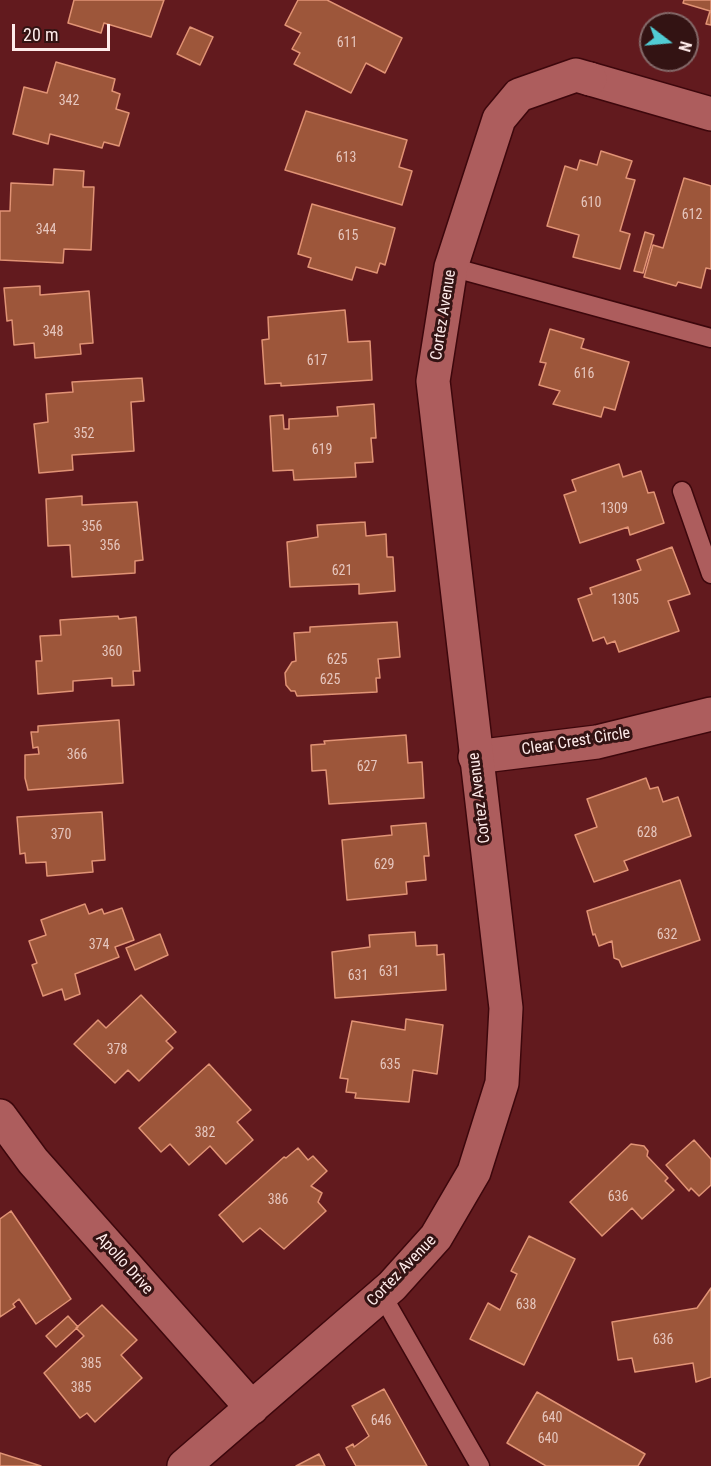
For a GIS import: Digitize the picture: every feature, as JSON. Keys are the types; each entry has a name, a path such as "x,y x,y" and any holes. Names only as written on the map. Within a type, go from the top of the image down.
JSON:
{"street":[{"name":"Cortez Avenue","path":"184,1466 382,1295 436,1237 469,1182 502,1083 506,1008 433,381 451,267 499,119 519,95 576,75 711,114"},
{"name":"Clear Crest Circle","path":"476,757 597,742 711,714"},
{"name":"Apollo Drive","path":"0,1116 33,1161 252,1408"}],"lane":[{"path":"451,267 711,338"},
{"path":"682,491 711,574"},
{"path":"382,1295 480,1466"}],"building":[{"path":"74,0 164,0 151,37 104,23 101,33 68,23"},
{"path":"298,0 327,0 402,38 385,73 366,63 351,93 294,64 300,53 292,49 301,33 285,25"},
{"path":"684,0 711,0 711,25 706,24 710,11 683,3"},
{"path":"190,27 213,37 200,65 177,54"},
{"path":"56,62 115,79 112,91 120,94 116,109 129,113 119,146 104,142 102,148 50,134 48,144 13,134 24,87 47,93"},
{"path":"306,111 407,140 399,167 412,171 402,205 285,170"},
{"path":"601,151 632,161 626,178 635,180 620,231 630,234 620,269 573,257 579,235 547,226 565,166 577,170 580,160 597,165"},
{"path":"54,169 84,171 83,187 94,187 91,250 64,249 63,263 0,260 0,211 10,211 11,183 53,185"},
{"path":"684,178 711,186 711,269 706,268 701,288 678,282 676,286 644,277 653,245 663,248"},
{"path":"312,204 395,228 385,265 380,263 377,273 356,267 352,280 308,267 311,258 298,254"},
{"path":"645,232 654,235 643,273 634,271"},
{"path":"40,286 40,295 89,291 93,343 80,344 81,354 35,358 34,343 14,345 12,320 7,321 4,288"},
{"path":"345,310 348,342 370,341 372,380 281,386 281,383 265,384 262,340 269,339 268,317"},
{"path":"550,329 584,339 581,348 629,362 615,410 604,407 601,417 553,404 560,391 539,385 546,363 540,362"},
{"path":"142,378 144,401 131,402 134,451 72,455 73,470 39,473 34,424 48,422 46,394 73,392 72,382"},
{"path":"374,404 376,438 371,438 373,462 355,463 356,477 294,480 293,470 273,471 270,416 283,415 284,429 289,429 289,419 338,416 337,407"},
{"path":"619,464 623,477 641,471 648,493 654,492 664,523 630,535 628,527 580,543 564,495 576,491 572,480"},
{"path":"82,496 82,505 137,502 143,560 135,561 135,573 72,577 70,545 48,546 46,499"},
{"path":"365,522 366,536 386,534 387,557 393,557 395,591 359,594 359,584 290,587 287,542 318,537 317,525"},
{"path":"672,547 690,594 668,601 679,631 619,652 615,641 607,644 604,637 593,641 578,599 592,594 590,588 641,570 637,560"},
{"path":"118,616 119,619 136,617 140,671 133,671 134,685 112,686 112,678 73,681 73,691 38,694 36,661 42,661 40,636 61,635 60,620"},
{"path":"397,622 400,657 378,659 380,678 376,678 377,692 297,696 295,691 291,691 286,685 285,673 292,662 296,661 294,633 310,632 310,627"},
{"path":"119,720 123,783 28,790 25,778 25,755 39,754 38,747 33,748 31,732 38,732 38,726"},
{"path":"406,735 408,763 422,762 424,798 329,804 326,770 312,771 311,745 325,744 324,741"},
{"path":"646,778 650,789 658,787 663,802 678,797 691,836 624,861 628,870 594,882 575,835 597,827 587,799"},
{"path":"102,812 105,860 92,861 93,872 47,876 46,862 26,863 25,853 20,854 17,817"},
{"path":"426,823 429,856 424,856 426,880 406,882 407,894 347,900 342,840 392,835 391,826"},
{"path":"680,880 700,940 622,967 619,960 614,958 612,941 599,946 595,934 593,935 587,911"},
{"path":"85,904 89,914 102,909 104,914 122,908 134,940 115,947 119,957 75,974 80,994 65,1000 62,989 43,996 32,965 37,963 29,941 46,935 41,920"},
{"path":"415,932 416,946 437,945 437,955 444,954 446,990 335,998 332,952 370,947 369,935"},
{"path":"160,934 168,955 135,970 126,948"},
{"path":"141,995 176,1032 166,1041 173,1048 139,1081 128,1070 115,1083 74,1044 98,1020 106,1028"},
{"path":"406,1019 443,1025 437,1074 413,1070 409,1102 355,1098 356,1093 346,1092 348,1079 340,1078 352,1021 405,1030"},
{"path":"209,1064 251,1110 237,1122 253,1140 226,1164 210,1146 189,1165 170,1144 161,1152 139,1128"},
{"path":"694,1140 711,1159 711,1185 699,1196 691,1188 689,1191 666,1165"},
{"path":"631,1144 644,1146 648,1151 647,1156 668,1178 665,1181 674,1190 642,1219 632,1208 602,1236 570,1202"},
{"path":"298,1148 308,1160 313,1156 327,1171 311,1186 322,1193 318,1202 326,1211 284,1249 260,1228 243,1242 219,1215 284,1157 286,1158"},
{"path":"11,1211 71,1299 36,1324 19,1299 13,1304 15,1307 0,1317 0,1219"},
{"path":"529,1236 575,1259 524,1365 470,1339 488,1303 500,1310 517,1274 511,1271"},
{"path":"711,1288 711,1377 696,1382 693,1363 635,1372 632,1358 618,1360 612,1322 697,1308"},
{"path":"102,1305 137,1340 121,1355 142,1378 95,1422 87,1413 80,1418 44,1373 84,1336 76,1328"},
{"path":"68,1316 78,1327 56,1347 46,1336"},
{"path":"384,1389 427,1466 356,1466 346,1448 353,1444 354,1447 369,1436 352,1406"},
{"path":"537,1392 645,1454 638,1466 546,1466 507,1443"},
{"path":"0,1453 41,1466 0,1466"},
{"path":"319,1454 325,1466 296,1466"}]}
